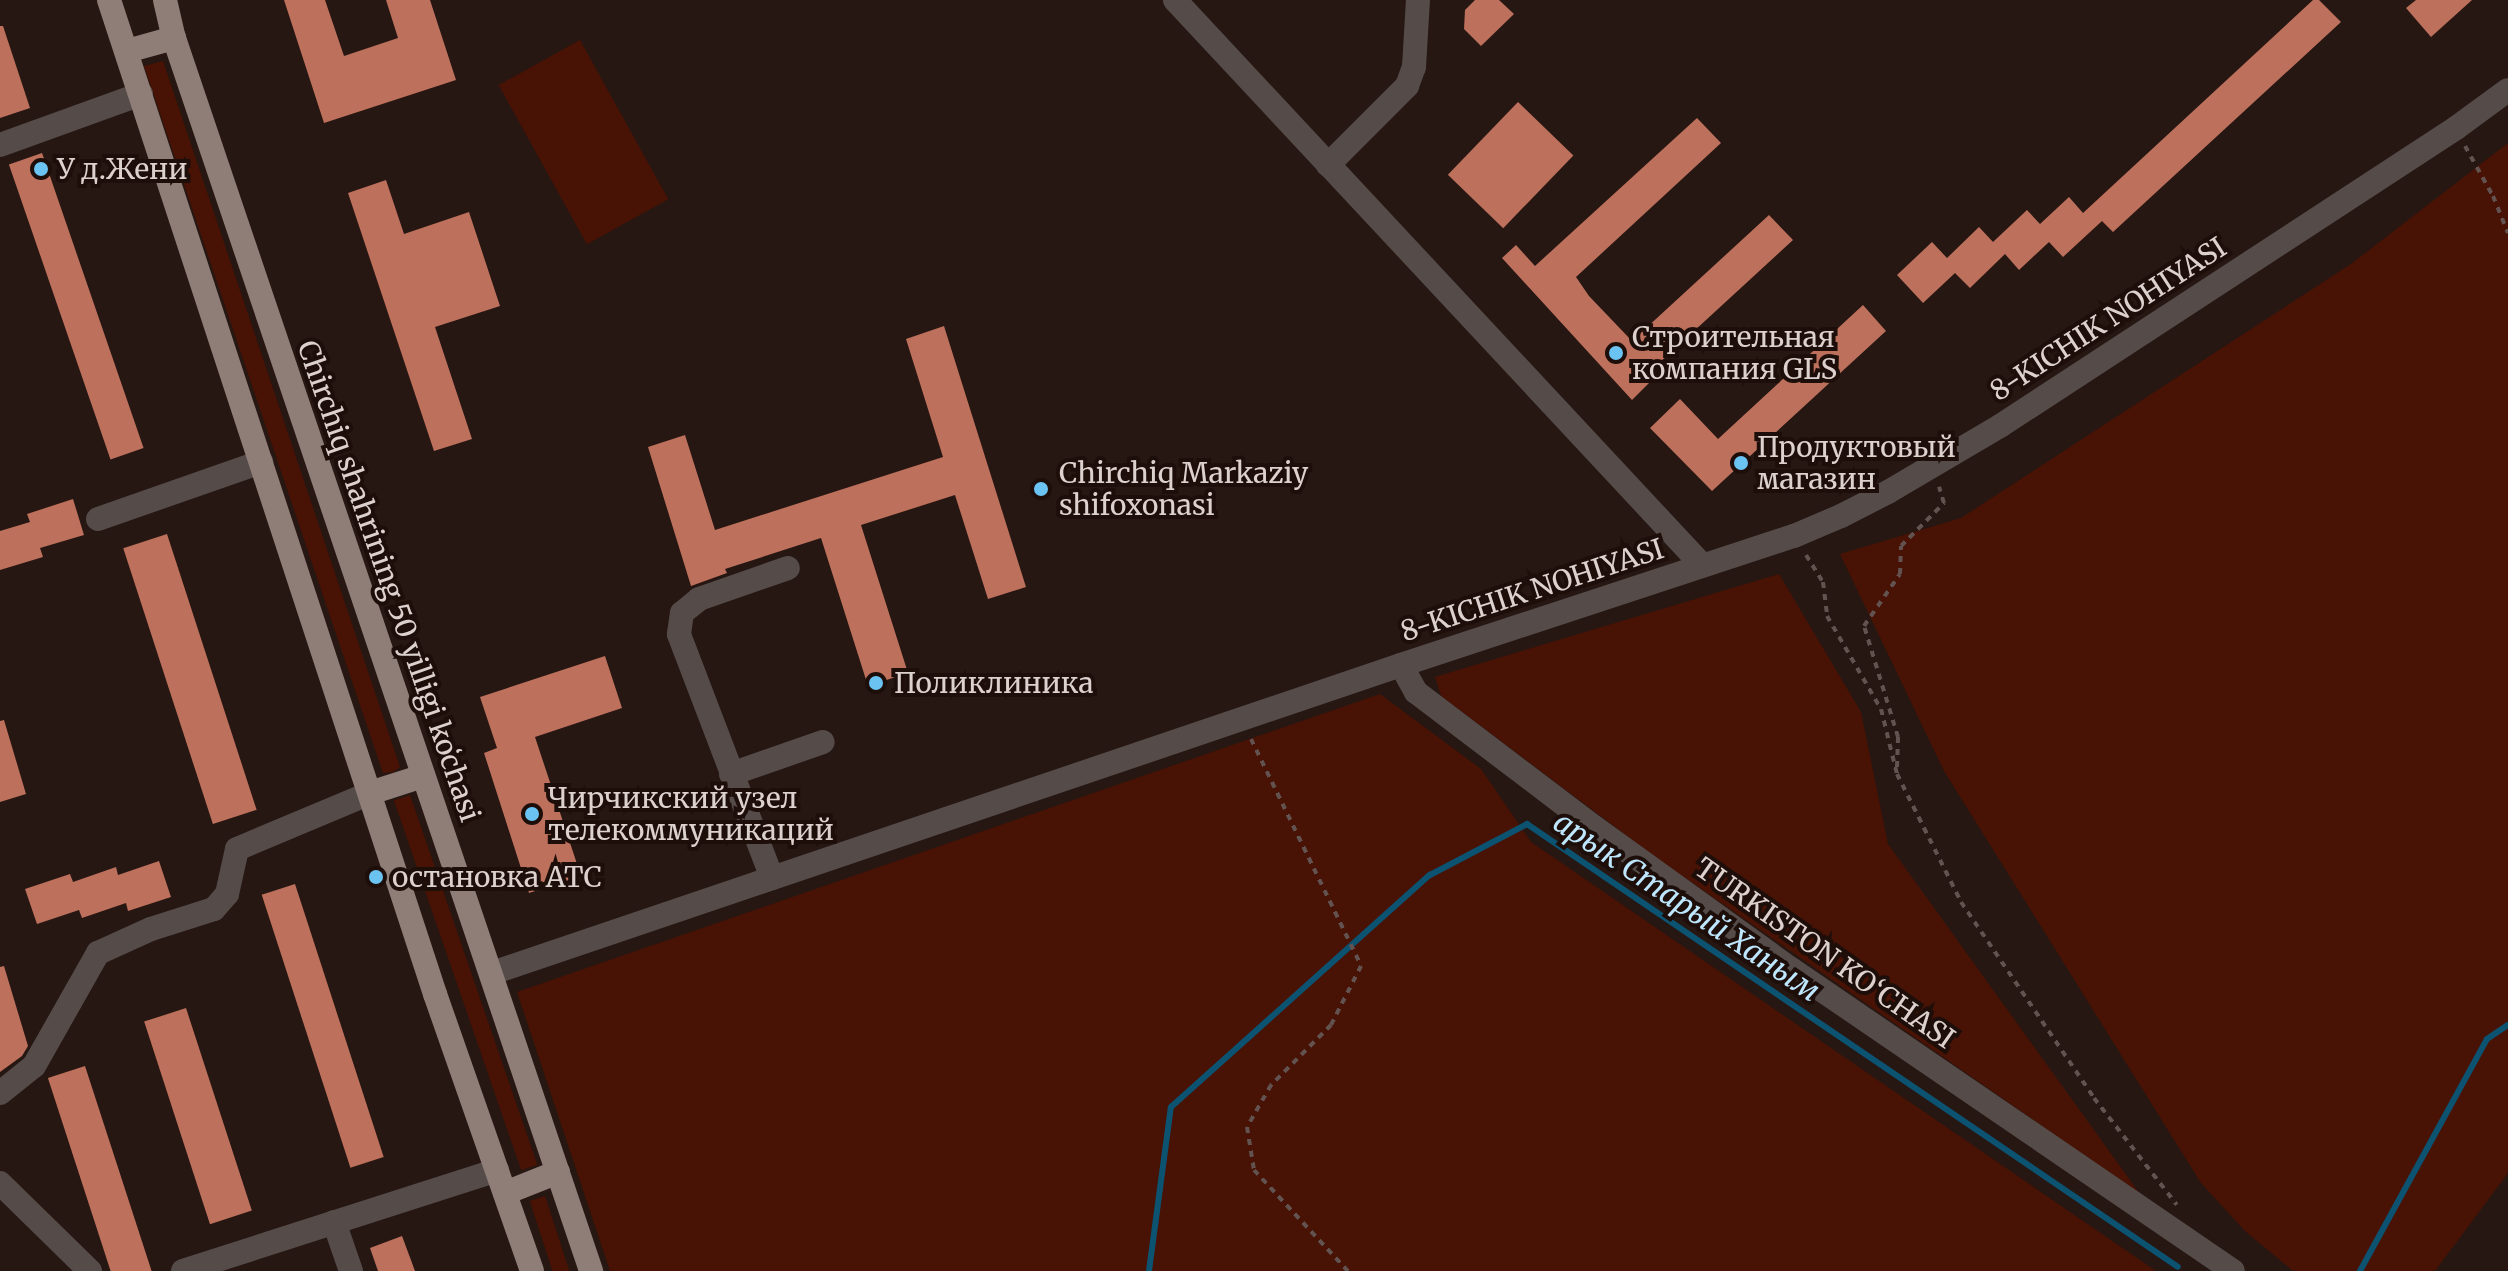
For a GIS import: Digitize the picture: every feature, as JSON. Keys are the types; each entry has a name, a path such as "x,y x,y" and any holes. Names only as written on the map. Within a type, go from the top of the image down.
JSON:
{"main road":[{"path":"109,0 370,793 532,1271"},
{"name":"Chirchiq shahrining 50 yilligi koʻchasi","path":"165,0 174,38 591,1271"},
{"path":"127,51 174,38"},
{"path":"370,793 423,776"},
{"path":"501,1182 558,1172"}],"street":[{"path":"1175,0 1702,565"},
{"path":"1328,165 1407,86 1414,67 1418,0"},
{"name":"8-KICHIK NOHIYASI","path":"492,973 1401,665 1794,536 1888,492 2000,426 2456,128 2508,90"},
{"path":"0,145 141,94"},
{"path":"98,519 261,462"},
{"path":"772,878 679,634 682,613 699,599 788,568"},
{"name":"TURKISTON KO‘CHASI","path":"1401,665 1416,692 1594,827 1791,969 2233,1271"},
{"path":"731,774 823,742"},
{"path":"0,1093 34,1066 98,953 151,929 214,909 227,894 237,849 370,793"},
{"path":"183,1271 334,1222 501,1182"},
{"path":"0,1183 90,1271"},
{"path":"334,1222 351,1271"}],"path":[{"path":"2456,128 2493,196 2508,233"},
{"path":"1897,774 1898,737 1864,626 1900,574 1901,546 1944,503 1934,465"},
{"path":"1794,536 1823,582 1827,616 1881,709 1897,774 1961,902 2094,1098 2179,1208"},
{"path":"1242,719 1361,966 1331,1025 1271,1085 1247,1127 1254,1170 1348,1271"}],"shaded area":[{"path":"580,40 668,199 587,244 499,85"},
{"path":"163,61 400,767 393,772 383,773 144,66"},
{"path":"2508,143 2508,1173 2435,1271 2293,1271 2245,1231 2201,1183 1944,771 1840,554 1961,518 2351,264"},
{"path":"1779,574 1861,712 1888,844 2140,1194 1651,854 1441,696 1435,677"},
{"path":"1380,694 1481,769 1531,842 2156,1271 610,1271 517,992"},
{"path":"410,795 537,1165 521,1170 394,801"},
{"path":"545,1196 569,1271 553,1271 530,1201"}],"building":[{"path":"284,0 325,0 344,56 398,38 386,0 430,0 456,80 324,123"},
{"path":"1475,0 1499,0 1514,14 1481,46 1464,29 1465,10"},
{"path":"2313,0 2319,0 2341,22 2113,232 2102,221 2063,257 2049,242 2019,270 2005,254 1970,288 1955,273 1923,303 1897,275 1932,242 1947,258 1979,227 1993,242 2027,210 2040,224 2069,197 2083,213"},
{"path":"2416,0 2472,0 2431,37 2406,8"},
{"path":"0,26 3,26 30,108 0,118"},
{"path":"1518,102 1573,155 1503,228 1448,175"},
{"path":"1697,118 1721,143 1576,277 1589,296 1632,341 1769,215 1793,240 1656,366 1661,371 1632,400 1502,258 1516,245 1535,266"},
{"path":"42,153 144,448 110,459 9,164"},
{"path":"386,180 404,234 469,212 500,306 435,327 472,439 434,451 348,193"},
{"path":"1863,305 1886,331 1712,491 1650,428 1680,399 1718,439"},
{"path":"944,326 1026,587 988,599 955,495 861,525 908,673 868,686 821,538 725,569 727,573 691,586 648,447 685,435 715,530 943,457 906,339"},
{"path":"73,499 84,535 40,548 43,557 0,570 0,531 30,522 27,514"},
{"path":"167,534 257,810 213,824 123,548"},
{"name":"Чирчикский узел телекоммуникаций","path":"605,656 622,708 535,737 581,876 529,893 484,753 497,748 480,697"},
{"path":"4,720 26,794 0,802 0,721"},
{"path":"159,861 171,897 128,911 126,903 82,918 79,910 37,924 25,889 70,874 73,882 116,867 118,875"},
{"path":"295,884 384,1157 350,1168 262,895"},
{"path":"4,966 28,1046 22,1056 0,1072 0,967"},
{"path":"186,1008 252,1211 210,1224 144,1022"},
{"path":"85,1066 152,1271 111,1271 48,1078"},
{"path":"402,1236 415,1271 378,1271 370,1248"}],"waterway":[{"name":"арык Старый Ханым","path":"1149,1271 1171,1107 1430,875 1527,824 2178,1267"},
{"path":"2360,1271 2487,1039 2508,1025"}],"place":[{"name":"У д.Жени","path":"41,169"},
{"name":"Строительная компания GLS","path":"1616,353"},
{"name":"Продуктовый магазин","path":"1741,463"},
{"name":"Chirchiq Markaziy shifoxonasi","path":"1041,489"},
{"name":"Поликлиника","path":"876,683"},
{"name":"Чирчикский узел телекоммуникаций","path":"532,814"},
{"name":"остановка АТС","path":"376,877"}]}
